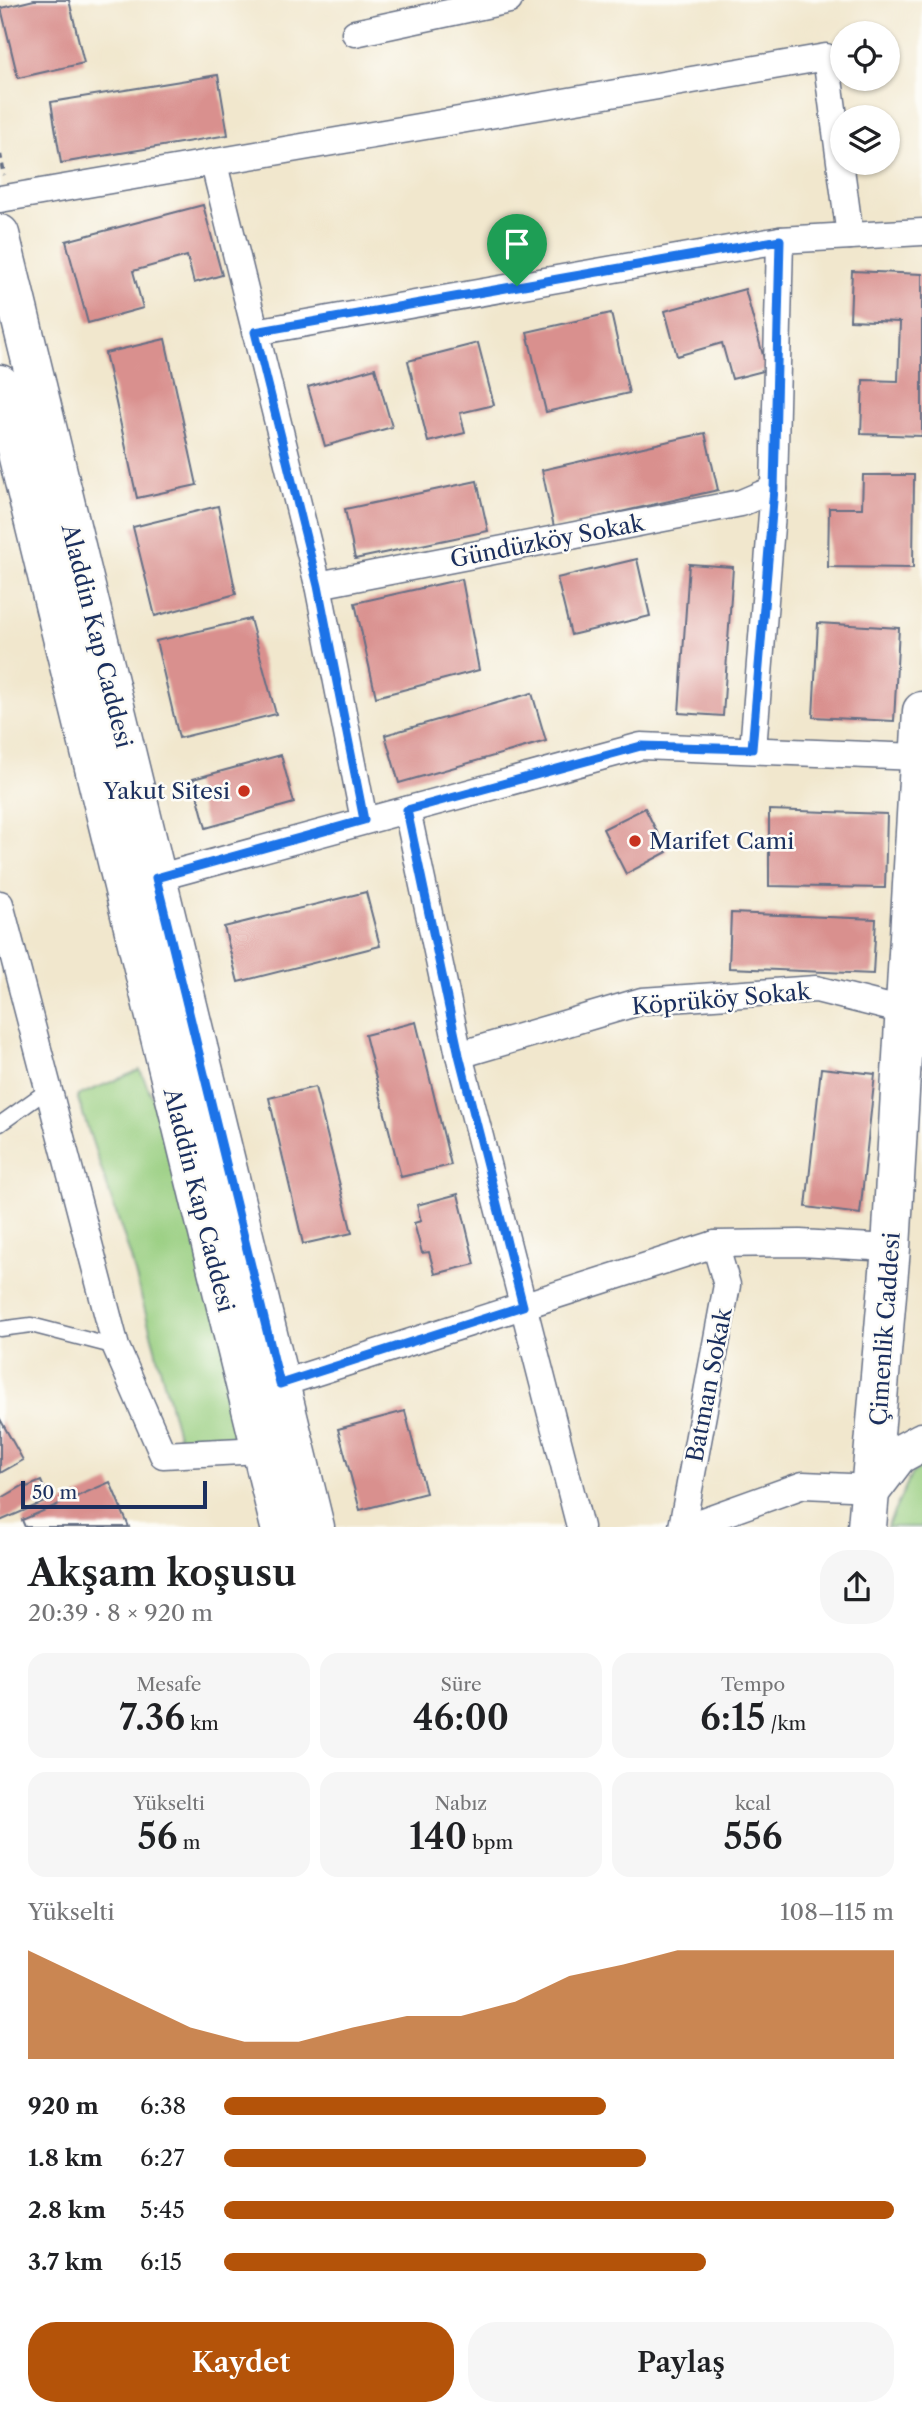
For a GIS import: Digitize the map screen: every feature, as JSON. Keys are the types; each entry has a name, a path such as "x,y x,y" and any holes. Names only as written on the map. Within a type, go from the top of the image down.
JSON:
{"street":[{"path":"355,33 509,0"},
{"path":"0,198 214,164 826,57 850,236"},
{"path":"214,164 318,586 364,820"},
{"path":"255,332 780,240 922,232"},
{"name":"Aladdin Kap Caddesi","path":"0,234 261,1450 280,1527"},
{"path":"752,749 774,489 780,240"},
{"name":"Aladdin Kap Caddesi","path":"0,384 280,1384 315,1527"},
{"name":"Gündüzköy Sokak","path":"318,586 741,503 774,489"},
{"name":"Çimenlik Caddesi","path":"867,1527 873,1488 891,1248 922,711"},
{"path":"138,880 641,746 918,757"},
{"path":"407,810 459,1055 580,1527"},
{"path":"0,904 116,1347 163,1455 261,1450"},
{"name":"Köprüköy Sokak","path":"459,1055 642,1001 816,989 904,1011"},
{"path":"280,1384 715,1244 800,1243 891,1248"},
{"name":"Batman Sokak","path":"715,1244 727,1285 684,1527 803,1485 873,1488"},
{"path":"873,1488 898,1455 922,1441"}],"lane":[{"path":"0,1124 48,1089"},
{"path":"0,1329 31,1325 116,1347"}],"green space":[{"path":"140,1070 192,1185 256,1438 183,1454 131,1258 77,1096"},
{"path":"922,1468 922,1527 887,1527 912,1473"}],"building":[{"path":"34,0 69,0 84,63 18,78 1,8"},
{"path":"218,75 228,135 61,163 51,102"},
{"path":"203,205 222,275 194,283 187,256 133,271 143,308 88,323 66,241"},
{"path":"852,271 922,274 922,436 861,434 863,380 898,381 900,322 850,320"},
{"path":"745,289 767,370 732,379 722,343 677,356 665,311"},
{"path":"611,313 629,393 546,412 527,332"},
{"path":"165,339 197,485 137,498 105,353"},
{"path":"478,343 494,405 460,413 465,433 428,442 408,361"},
{"path":"375,368 392,427 325,446 308,387"},
{"path":"705,433 718,490 554,527 542,470"},
{"path":"863,475 914,475 913,568 828,567 829,508 862,508"},
{"path":"477,481 488,531 355,559 345,509"},
{"path":"218,506 236,594 155,616 133,527"},
{"path":"637,559 650,616 571,635 557,578"},
{"path":"689,564 733,567 723,716 679,713"},
{"path":"462,579 479,670 376,697 355,603"},
{"path":"250,619 276,714 179,738 156,641"},
{"path":"818,623 899,628 894,721 813,717"},
{"path":"532,693 546,741 399,783 385,735"},
{"name":"Yakut Sitesi","path":"281,755 294,803 206,828 193,779"},
{"name":"Marifet Cami","path":"645,808 667,852 626,874 603,829"},
{"path":"769,810 887,814 885,888 769,886"},
{"path":"366,892 380,946 238,982 224,927"},
{"path":"731,913 876,919 873,974 729,968"},
{"path":"416,1022 451,1165 401,1177 365,1035"},
{"path":"821,1068 875,1074 860,1214 806,1207"},
{"path":"315,1087 352,1233 303,1244 269,1098"},
{"path":"458,1194 475,1264 435,1274 429,1252 422,1253 414,1223 421,1221 417,1205"},
{"path":"405,1411 426,1493 360,1510 338,1429"},
{"path":"0,1419 23,1460 0,1473"},
{"path":"41,1481 49,1500 0,1521 0,1499 26,1484 27,1487"},
{"path":"110,1482 129,1527 25,1527 22,1520"}],"place":[{"name":"Yakut Sitesi","path":"244,791"},
{"name":"Marifet Cami","path":"635,841"}],"route":[{"path":"780,240 774,489 752,749 641,746 407,810 459,1055 523,1306 280,1384 156,878 364,820 318,586 255,332 517,286 780,240"}]}
